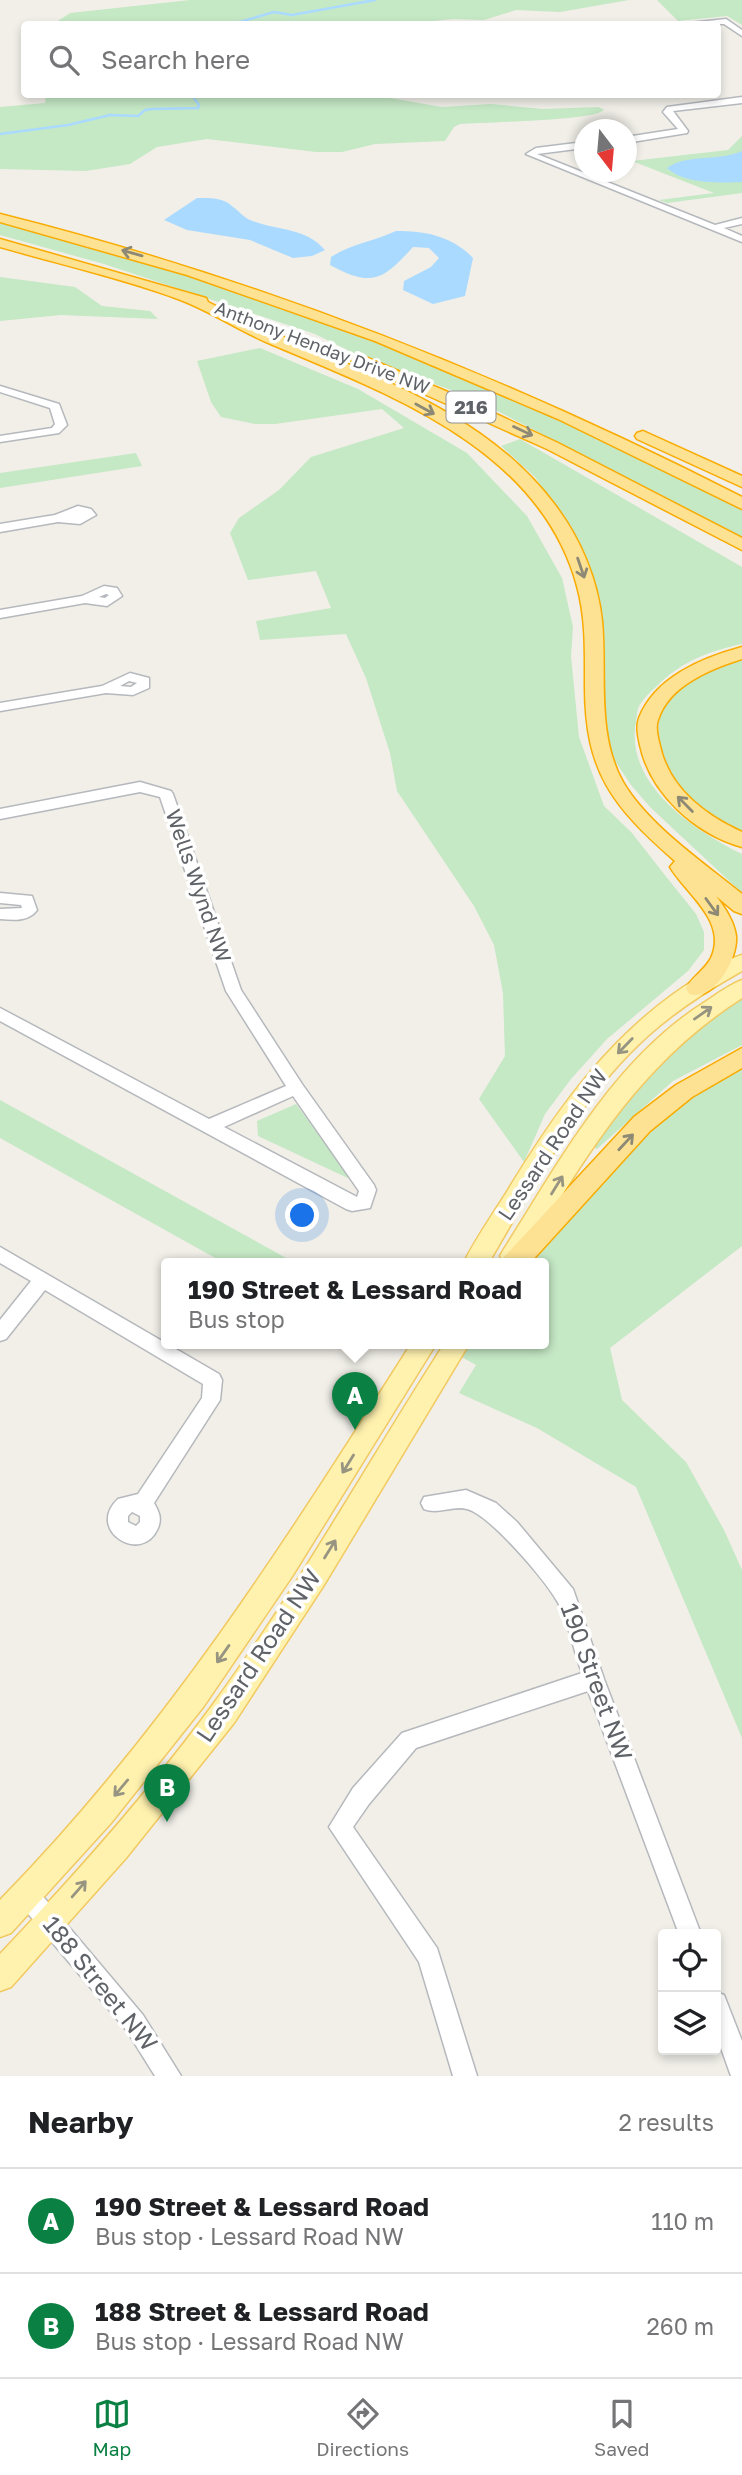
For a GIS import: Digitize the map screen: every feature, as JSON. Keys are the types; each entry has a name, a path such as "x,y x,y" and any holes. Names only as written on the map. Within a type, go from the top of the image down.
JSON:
{"highway":[{"name":"Anthony Henday Drive NW","path":"0,218 197,273 427,355 621,442 742,504"},
{"name":"Anthony Henday Drive NW","path":"0,243 186,297 288,332 447,396 566,450 742,545"},
{"path":"197,273 244,280 409,337 563,400 742,482"},
{"path":"186,297 258,333 368,380 426,409 501,460 547,506 578,558 586,585 594,635 594,699 601,750 614,783 721,921 724,939 722,958 697,988"},
{"path":"621,442 691,470 742,495"},
{"path":"742,653 698,669 679,682 662,696 647,724 651,757 672,790 709,824 742,840"},
{"path":"639,815 742,906"},
{"path":"519,1258 642,1124 684,1091 742,1057"}],"main road":[{"name":"Lessard Road NW","path":"479,1258 591,1083 629,1040 655,1017 697,988 742,962"},
{"name":"Lessard Road NW","path":"511,1258 624,1085 656,1050 683,1027 742,988"},
{"name":"Lessard Road NW","path":"0,1922 122,1788 194,1696 291,1555 421,1349"},
{"name":"Lessard Road NW","path":"0,1976 151,1805 224,1712 313,1577 454,1349"}],"street":[{"path":"721,21 726,21 742,34"},
{"path":"721,94 729,102"},
{"path":"637,138 684,131 667,110 742,100"},
{"path":"574,146 530,154 574,172"},
{"path":"600,182 742,239"},
{"path":"714,228 742,220"},
{"path":"0,389 55,406 61,425 51,432 0,439"},
{"path":"0,528 58,518"},
{"path":"0,614 85,599"},
{"path":"0,707 106,689"},
{"name":"Wells Wynd NW","path":"0,814 141,787 166,794 234,991 296,1088 368,1190 364,1203 352,1204 0,1014"},
{"path":"0,898 27,900 30,910 19,915 0,914"},
{"path":"208,1127 296,1088"},
{"path":"0,1254 213,1380 211,1400 142,1504"},
{"path":"0,1337 43,1280"},
{"name":"190 Street NW","path":"431,1503 466,1499 489,1509 510,1528 566,1596 594,1679 688,1929"},
{"path":"465,2076 429,1956 340,1827 361,1796 409,1740 594,1679"},
{"name":"188 Street NW","path":"27,1895 135,2023 169,2076"},
{"path":"721,2016 742,2073"}],"green space":[{"path":"190,0 629,0 560,12 516,10 484,20 58,21 70,13"},
{"path":"657,0 742,0 742,25 727,16 678,21"},
{"path":"46,98 390,98 442,107 491,104 543,109 599,107 604,110 596,114 560,119 460,124 454,127 445,141 375,144 342,152 316,152 207,139 157,147 130,164 86,171 0,169 0,107 45,103"},
{"path":"742,136 742,193 667,203 659,200 714,193 637,163 637,160 728,150"},
{"path":"0,223 187,274 397,349 568,421 742,510 742,537 468,396 370,361 315,334 104,264 0,235"},
{"path":"0,277 75,287 102,306 150,311 158,319 61,315 0,321"},
{"path":"260,348 358,389 467,453 527,516 562,578 573,627 571,656 579,737 604,806 632,833 696,914 704,932 704,950 688,971 607,1039 571,1079 545,1114 524,1162 479,1099 505,1056 503,993 494,945 474,906 397,791 390,753 366,678 346,634 260,640 256,621 331,608 316,571 248,580 230,533 239,518 279,490 311,457 404,428 382,409 275,424 255,424 221,417 211,402 197,361"},
{"path":"520,439 742,567 742,644 698,657 679,668 646,696 639,706 635,744 641,765 651,784 666,802 703,832 742,854 742,893 650,807 613,758 604,724 574,535 535,477 501,446"},
{"path":"136,453 142,466 0,488 0,473"},
{"path":"742,659 742,832 718,820 686,794 669,768 663,752 659,722 663,708 672,695 687,682 713,668"},
{"path":"742,998 742,1045 673,1081 597,1149 594,1147 623,1102 658,1062 698,1027"},
{"path":"742,1069 742,1246 610,1348 622,1400 686,1462 724,1530 742,1570 742,1738 636,1487 537,1428 459,1393 476,1365 460,1356 465,1349 549,1349 549,1258 537,1258 596,1182 691,1096"},
{"path":"0,1100 286,1258 215,1258 0,1138"},
{"path":"296,1104 352,1180 258,1136 257,1121"}],"water":[{"path":"742,151 742,182 692,180 667,168 675,163"},
{"path":"197,198 225,201 250,220 300,233 325,250 312,256 293,258 250,240 187,230 164,220"},
{"path":"396,231 438,236 456,244 473,258 465,296 433,304 403,290 404,281 431,267 439,258 429,248 413,247 393,267 376,277 356,277 330,265 331,257"}],"waterway":[{"path":"243,21 274,12 292,15 375,0"},
{"path":"0,134 68,125 110,115 138,116 145,110 152,109 198,108 194,98"}],"place":[{"name":"190 Street & Lessard Road","path":"355,1430"},
{"name":"188 Street & Lessard Road","path":"167,1822"}]}
